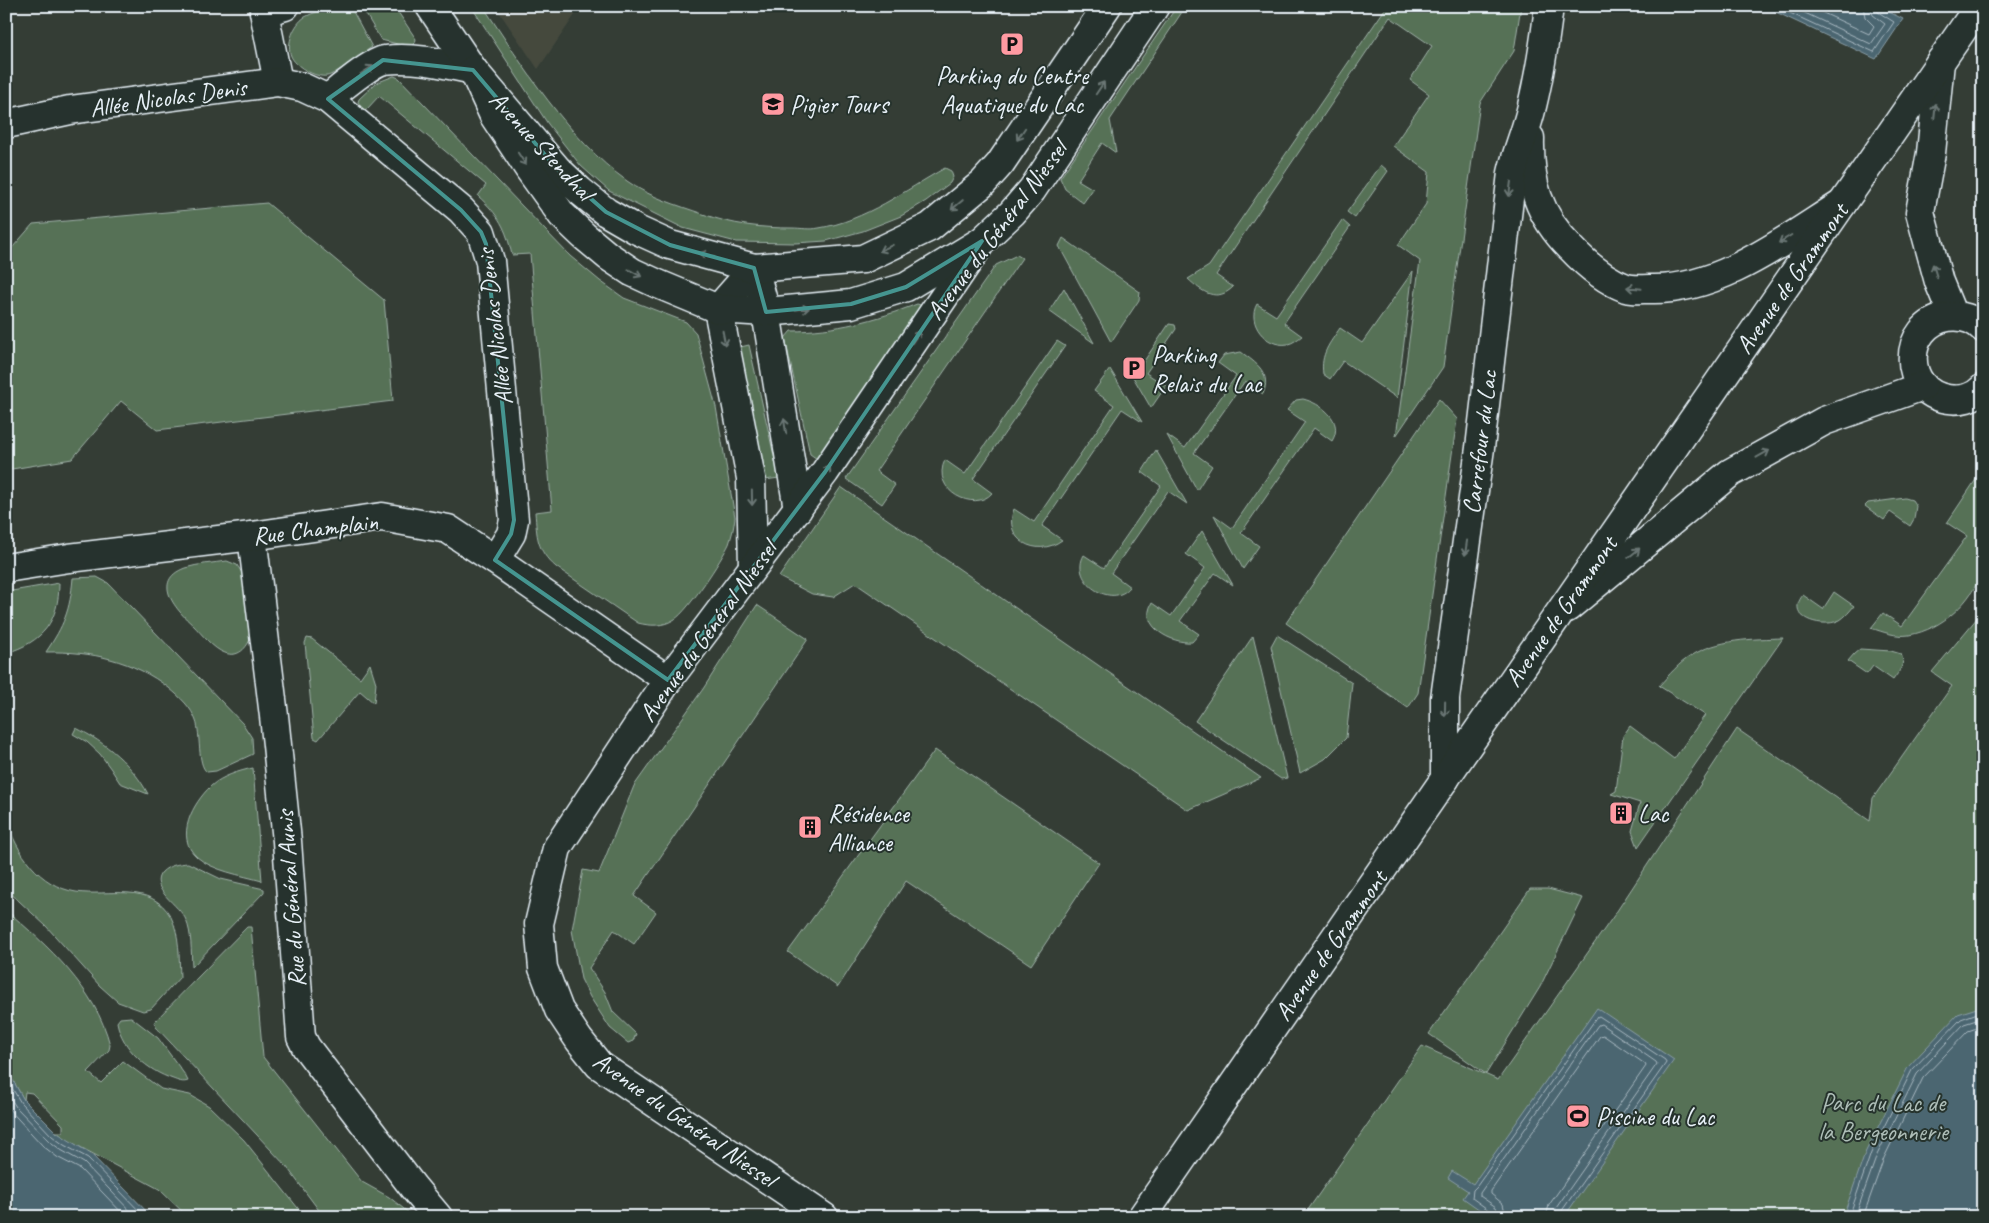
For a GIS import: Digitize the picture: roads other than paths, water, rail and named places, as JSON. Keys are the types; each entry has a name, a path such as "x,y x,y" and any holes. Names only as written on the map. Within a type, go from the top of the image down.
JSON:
{"street":[{"name":"Avenue Stendhal","path":"430,6 473,70 557,169 606,212 637,230 670,245 754,268 863,259 930,227"},
{"name":"Avenue du Général Niessel","path":"930,227 983,183 1000,164 1107,6"},
{"name":"Avenue du Général Niessel","path":"824,1217 599,1065 579,1040 559,1010 543,968 539,924 557,848 668,680 826,472 982,241 1012,213 1032,190 1155,6"},
{"name":"Carrefour du Lac","path":"1445,778 1445,698 1480,448 1512,173 1532,109 1544,55 1549,6"},
{"name":"Carrefour du Lac","path":"1544,55 1563,6"},
{"name":"Avenue de Grammont","path":"1142,1217 1979,6"},
{"path":"274,9 278,82"},
{"path":"328,99 344,84 383,60 411,60 446,64 473,70"},
{"path":"1940,62 1931,153 1920,212 1938,282 1954,316"},
{"name":"Avenue Stendhal","path":"473,70 494,116 529,169 562,214 584,236 608,256 632,272 718,309 766,312 852,304 906,287 982,241"},
{"name":"Allée Nicolas Denis","path":"6,124 70,110 278,82 302,87 328,99 461,210 481,232 490,261 514,520 511,534 495,560"},
{"name":"Carrefour du Lac","path":"1532,109 1530,168 1534,186 1549,220 1565,242 1586,263 1605,278 1628,288 1655,290 1679,287 1716,276 1746,263 1842,204"},
{"path":"753,566 751,478 718,309 754,268"},
{"path":"754,268 766,312 798,509"},
{"path":"1983,328 1966,317 1940,318 1927,325 1918,336 1912,349 1912,363 1916,377 1932,394 1953,400 1967,398 1983,388"},
{"path":"1556,617 1730,473 1824,421 1923,386"},
{"name":"Rue Champlain","path":"6,568 382,517 448,529 668,680"},
{"name":"Rue du Général Aunis","path":"252,536 287,841 302,1037 318,1062 438,1217"}],"water":[{"path":"1763,6 1877,6 1903,19 1876,59"},
{"path":"1983,1006 1983,1217 1843,1217 1866,1151 1908,1067 1958,1014"},
{"name":"Piscine du Lac","path":"1597,1008 1674,1060 1564,1217 1490,1217 1463,1198 1468,1191 1448,1178 1452,1171 1473,1184"},
{"path":"6,1068 24,1100 56,1132 91,1154 152,1217 6,1217"}],"place":[{"name":"Parking du Centre Aquatique du Lac","path":"1012,44"},
{"name":"Pigier Tours","path":"773,104"},
{"name":"Parking Relais du Lac","path":"1134,368"},
{"name":"Lac","path":"1621,813"},
{"name":"Résidence Alliance","path":"810,827"},
{"name":"Piscine du Lac","path":"1578,1116"}],"park label":[{"name":"Parc du Lac de la Bergeonnerie","path":"1883,1116"}]}
